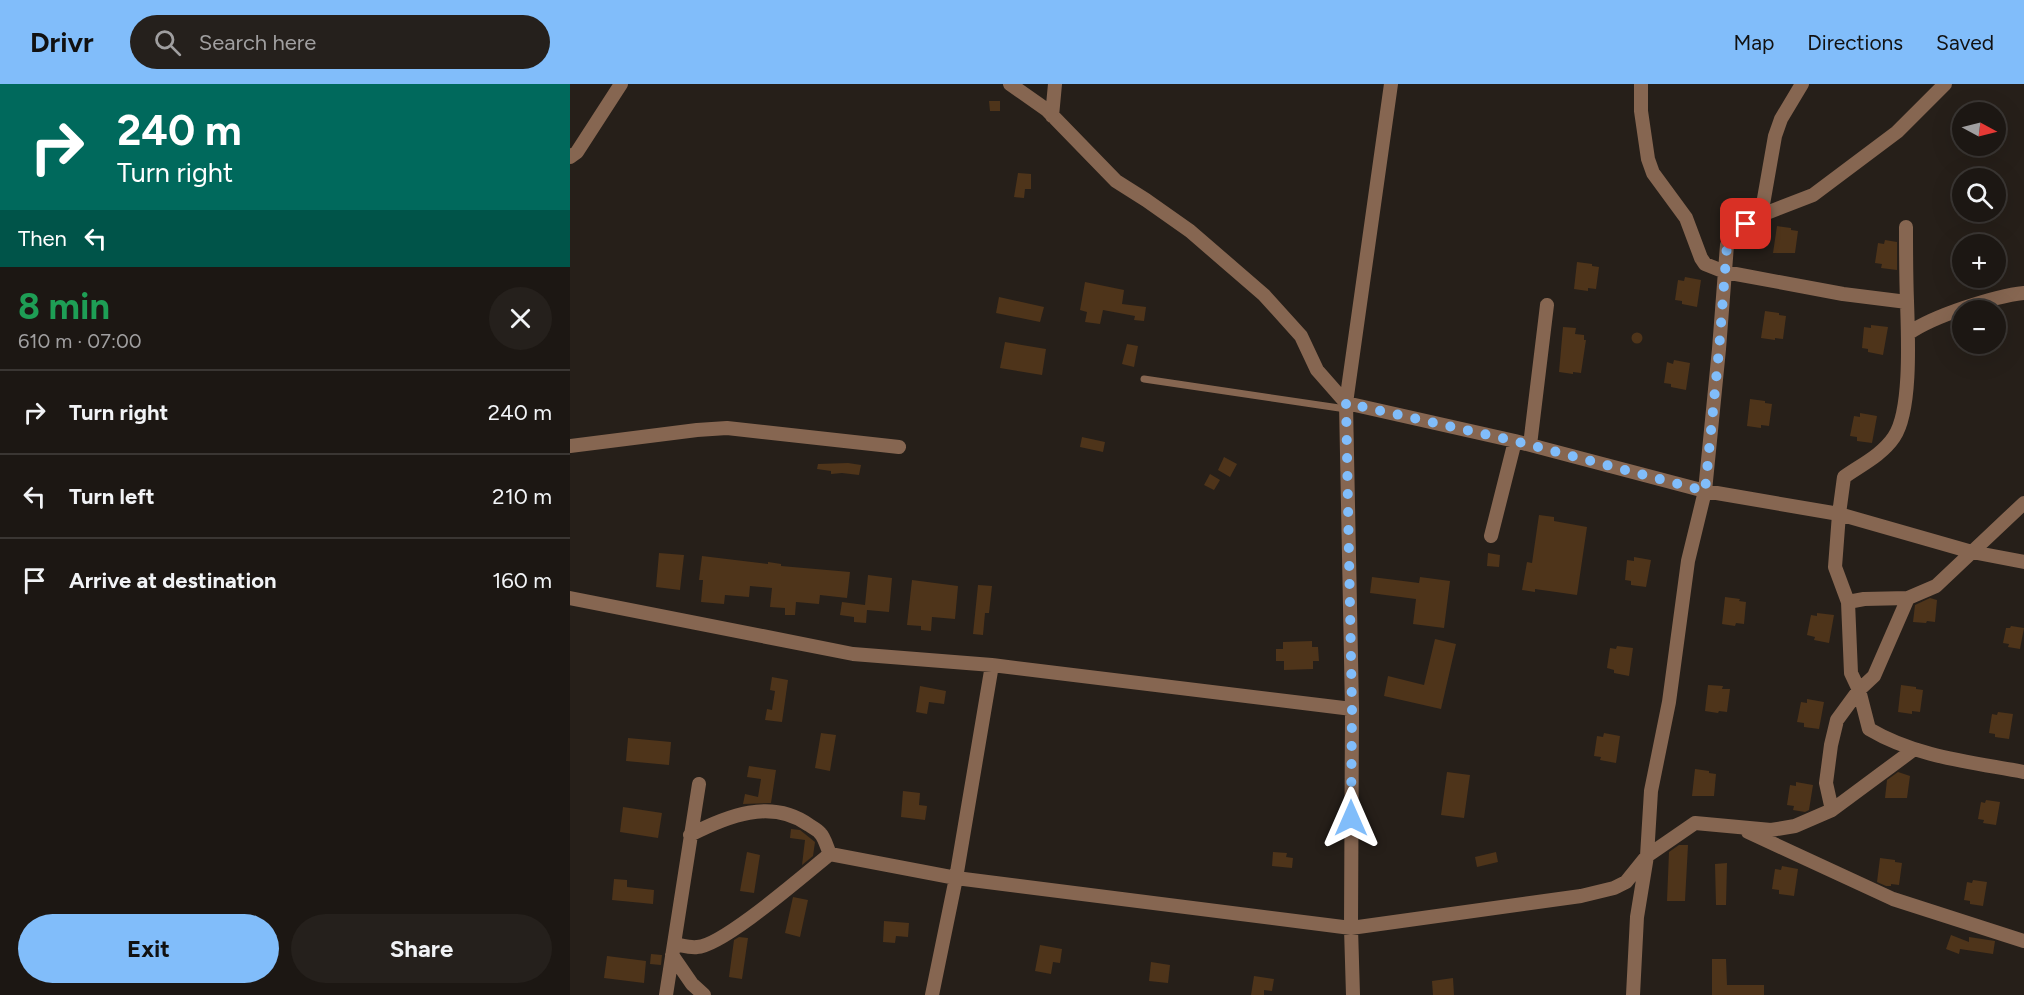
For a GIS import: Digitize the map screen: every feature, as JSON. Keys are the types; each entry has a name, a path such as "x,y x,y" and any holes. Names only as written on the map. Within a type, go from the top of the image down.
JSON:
{"street":[{"path":"570,157 577,152 621,84"},
{"path":"1010,84 1052,116 1110,176 1190,231 1264,295 1301,336 1317,370 1346,406 1515,441 1705,491 1839,514 1972,552 2024,562"},
{"path":"1052,116 1055,84"},
{"path":"1353,995 1352,709 1346,406 1391,84"},
{"path":"1641,84 1641,111 1648,159 1653,173 1686,218 1701,258 1706,264 1725,272 1843,294 1907,302"},
{"path":"1759,216 1764,203 1778,128 1802,84"},
{"path":"1634,995 1637,917 1647,856 1651,791 1670,702 1688,561 1705,491 1727,245 1734,232 1759,216 1813,195 1897,132 1945,84"},
{"path":"1906,227 1909,333 1902,423 1895,437 1883,451 1844,477 1839,514 1835,567 1848,602 1851,673 1860,690 1869,729 1913,750 2024,772"},
{"path":"1909,333 1919,326 1954,312 2008,295 2024,293"},
{"path":"1530,445 1547,305"},
{"path":"570,446 727,428 826,437 899,447"},
{"path":"1491,536 1515,441"},
{"path":"1848,602 1864,599 1908,598 1936,586 2024,503"},
{"path":"570,598 853,654 992,665 1352,709"},
{"path":"1832,810 1826,783 1838,720 1860,690 1874,676 1908,598"},
{"path":"932,995 956,878 992,665"},
{"path":"673,950 712,943 760,910 830,854 956,878 1351,928 1581,896 1626,882 1647,856 1695,823 1772,830 1785,828 1832,810 1913,750"},
{"path":"666,995 699,784"},
{"path":"690,835 722,819 753,812 772,811 796,816 821,833 830,854"},
{"path":"1735,826 1893,899 2024,941"},
{"path":"673,950 692,984 704,995"}],"lane":[{"path":"1144,379 1346,406"}],"building":[{"path":"989,101 1000,101 1000,111 990,111"},
{"path":"1018,173 1031,174 1031,189 1025,189 1024,198 1014,197"},
{"path":"1777,226 1798,231 1795,253 1773,253"},
{"path":"1885,240 1897,242 1897,270 1881,268 1882,264 1875,263 1878,243 1884,244"},
{"path":"1577,262 1599,267 1596,289 1588,288 1588,291 1574,289"},
{"path":"1685,277 1701,280 1697,307 1675,300 1678,280 1684,281"},
{"path":"1085,282 1124,290 1122,304 1146,307 1144,321 1134,320 1135,316 1103,310 1100,324 1085,322 1087,312 1080,310"},
{"path":"999,297 1044,307 1040,322 996,313"},
{"path":"1765,311 1786,316 1783,339 1761,338"},
{"path":"1871,325 1888,327 1883,355 1868,352 1868,349 1862,348 1864,327 1871,328"},
{"path":"1563,327 1576,328 1575,334 1584,335 1584,340 1586,340 1581,373 1559,372"},
{"path":"1637,333 1641,334 1641,342 1637,343 1633,342 1632,338 1633,334"},
{"path":"1005,342 1046,349 1042,375 1000,368"},
{"path":"1127,344 1138,346 1134,367 1122,364"},
{"path":"1674,360 1690,363 1686,390 1664,383 1667,362 1673,364"},
{"path":"1750,399 1772,404 1769,426 1761,425 1761,428 1747,426"},
{"path":"1860,413 1877,416 1872,443 1857,441 1857,437 1850,436 1854,416 1860,417"},
{"path":"1082,437 1105,442 1103,452 1080,447"},
{"path":"1224,457 1237,464 1230,477 1218,470"},
{"path":"818,464 861,465 859,475 831,474 831,471 817,469"},
{"path":"1210,474 1220,480 1214,490 1204,485"},
{"path":"1539,515 1554,517 1554,521 1587,527 1577,595 1535,589 1535,592 1522,590 1527,562 1532,563"},
{"path":"659,553 684,555 680,590 656,587"},
{"path":"1488,553 1500,555 1499,567 1487,566"},
{"path":"702,556 850,572 847,598 820,595 819,604 796,602 795,615 785,615 785,608 770,607 772,588 750,586 749,597 725,595 724,604 701,602 703,580 699,580"},
{"path":"1634,557 1651,560 1646,587 1631,585 1631,581 1625,580 1627,560 1634,561"},
{"path":"868,575 892,578 889,612 867,610 866,623 854,622 854,617 840,615 842,602 865,605"},
{"path":"1372,577 1419,583 1420,577 1450,581 1444,628 1413,624 1416,599 1370,593"},
{"path":"912,580 958,586 955,619 932,617 931,631 921,630 921,626 907,625"},
{"path":"978,585 992,586 989,613 985,613 983,635 973,634"},
{"path":"1725,597 1746,602 1744,624 1736,623 1735,626 1722,624"},
{"path":"1930,598 1937,600 1935,622 1913,622 1915,605"},
{"path":"1817,613 1834,615 1829,643 1814,640 1815,637 1807,635 1811,615 1817,616"},
{"path":"2011,626 2024,628 2020,649 2008,647 2009,644 2003,643 2006,628"},
{"path":"1435,639 1456,644 1441,709 1384,696 1388,676 1424,685"},
{"path":"1312,641 1312,647 1318,647 1319,661 1313,661 1313,669 1284,670 1284,661 1276,661 1276,649 1283,649 1283,642"},
{"path":"1617,646 1633,648 1629,676 1614,673 1614,670 1607,668 1610,648 1616,649"},
{"path":"772,677 788,680 782,722 765,720 767,709 772,710 775,691 770,690"},
{"path":"1708,685 1730,689 1727,712 1705,711"},
{"path":"1901,685 1923,690 1920,712 1912,711 1912,714 1898,712"},
{"path":"920,686 946,691 944,704 929,702 927,714 916,712"},
{"path":"1807,699 1824,702 1819,729 1804,727 1804,723 1797,722 1801,702 1807,703"},
{"path":"1998,712 2013,714 2009,739 1995,737 1995,734 1989,733 1992,714 1997,715"},
{"path":"821,733 836,735 830,771 815,768"},
{"path":"1604,733 1620,736 1616,763 1600,760 1601,757 1594,756 1597,736 1603,737"},
{"path":"628,738 671,742 669,765 626,761"},
{"path":"749,766 776,770 771,803 743,804 745,794 758,797 761,779 747,777"},
{"path":"1695,769 1716,774 1714,796 1692,796"},
{"path":"1447,772 1470,775 1464,818 1441,815"},
{"path":"1898,772 1910,776 1907,798 1885,798 1887,780"},
{"path":"1796,782 1813,785 1809,810 1805,812 1793,810 1794,806 1787,805 1790,785 1796,786"},
{"path":"903,791 920,793 919,805 927,806 925,820 901,817"},
{"path":"1986,800 2000,802 1996,825 1983,823 1984,820 1978,819 1981,802 1985,803"},
{"path":"623,807 662,813 658,838 620,832"},
{"path":"791,829 800,830 815,842 813,856 802,865 805,840 790,838"},
{"path":"1679,845 1688,845 1685,901 1667,901 1669,852"},
{"path":"747,852 760,855 754,893 740,891"},
{"path":"1273,852 1287,853 1286,857 1293,858 1292,868 1272,866"},
{"path":"1496,852 1498,862 1477,867 1475,857"},
{"path":"1880,858 1902,863 1899,885 1886,886 1877,882"},
{"path":"1727,863 1726,905 1716,905 1715,864"},
{"path":"1782,866 1798,869 1794,896 1779,894 1779,890 1772,889 1775,869 1781,870"},
{"path":"614,879 627,880 627,887 654,890 653,904 612,900"},
{"path":"1973,880 1987,882 1983,906 1970,904 1970,901 1964,900 1967,882 1972,883"},
{"path":"793,897 808,900 800,937 785,933"},
{"path":"884,921 909,923 908,937 896,936 895,943 883,942"},
{"path":"1951,935 1969,942 1969,937 1995,941 1993,954 1960,949 1959,954 1946,949"},
{"path":"739,937 748,938 742,979 729,977 734,940"},
{"path":"1040,945 1062,949 1060,963 1053,962 1051,974 1035,971"},
{"path":"651,954 662,955 661,965 650,964"},
{"path":"607,956 646,961 644,983 604,978"},
{"path":"1712,959 1726,959 1727,985 1764,985 1764,995 1712,995"},
{"path":"1151,962 1170,965 1168,983 1149,981"},
{"path":"1254,976 1274,979 1272,991 1264,990 1264,995 1251,995"},
{"path":"1453,978 1454,995 1433,995 1432,981"}],"route":[{"path":"1351,818 1352,709 1346,403 1515,441 1705,491 1727,245 1734,232 1746,224"}]}
